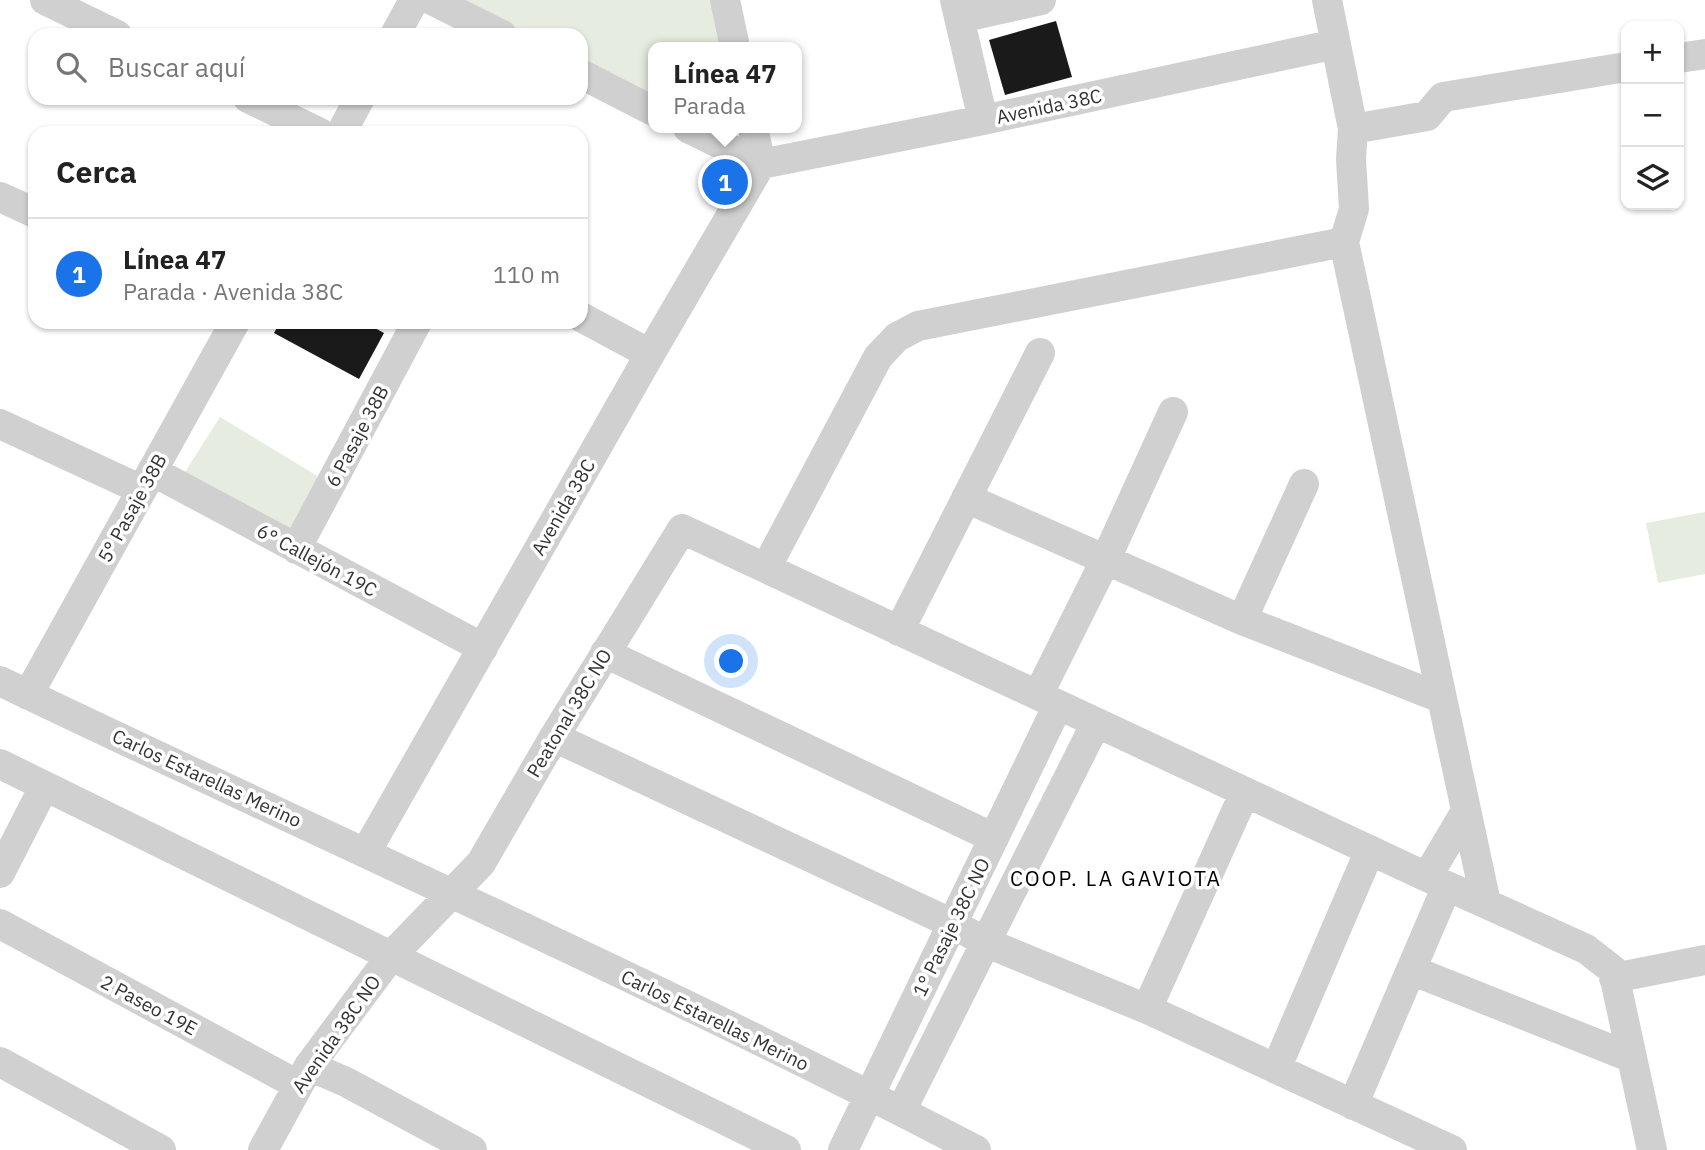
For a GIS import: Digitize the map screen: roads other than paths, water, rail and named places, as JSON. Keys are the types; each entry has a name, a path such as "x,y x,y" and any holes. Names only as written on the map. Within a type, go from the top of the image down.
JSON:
{"street":[{"path":"45,0 103,28"},
{"path":"399,28 414,0"},
{"path":"432,0 488,28"},
{"path":"725,0 734,42"},
{"path":"983,120 958,9 1041,0"},
{"path":"1326,0 1353,129 1351,159 1354,209 1344,242 1486,903"},
{"name":"Avenida 38C","path":"366,852 761,164 983,120 1336,44"},
{"path":"1684,57 1705,54"},
{"path":"1353,129 1427,116 1443,97 1621,68"},
{"path":"588,78 648,108"},
{"path":"262,105 305,126"},
{"path":"345,126 356,105"},
{"path":"698,133 761,164"},
{"path":"754,133 761,164"},
{"path":"0,197 28,210"},
{"path":"1344,242 918,326 897,337 878,357 765,568 1586,948 1613,970 1652,1150"},
{"path":"588,321 650,354"},
{"name":"5° Pasaje 38B","path":"28,695 232,329"},
{"name":"6 Pasaje 38B","path":"296,550 413,329"},
{"path":"899,631 1040,353"},
{"name":"1° Pasaje 38C NO","path":"844,1150 994,838 1105,561 1174,412"},
{"name":"6° Callejón 19C","path":"0,424 147,481 296,550 483,648"},
{"path":"1242,620 1304,484"},
{"path":"965,498 1242,620 1441,698"},
{"name":"Peatonal 38C NO","path":"452,894 481,863 554,737 682,529 765,568"},
{"path":"605,653 994,838"},
{"name":"Carlos Estarellas Merino","path":"0,681 366,852 869,1094 976,1150"},
{"name":"1° Pasaje 38C NO","path":"901,1111 1096,723"},
{"path":"554,737 953,924 987,943 1147,1009 1452,1150"},
{"path":"0,764 786,1150"},
{"path":"0,873 44,787"},
{"path":"1147,1009 1245,792"},
{"path":"1353,1105 1411,970 1437,881 1466,811"},
{"path":"1276,1069 1370,850"},
{"path":"391,956 452,894"},
{"name":"2 Paseo 19E","path":"0,924 304,1076 346,1082 472,1150"},
{"name":"Avenida 38C NO","path":"263,1150 304,1076 391,956"},
{"path":"1614,978 1705,960"},
{"path":"1411,970 1630,1057"},
{"path":"0,1062 161,1150"}],"place":[{"name":"Línea 47","path":"725,182"}],"district":[{"name":"COOP. LA GAVIOTA","path":"1116,879"}]}
